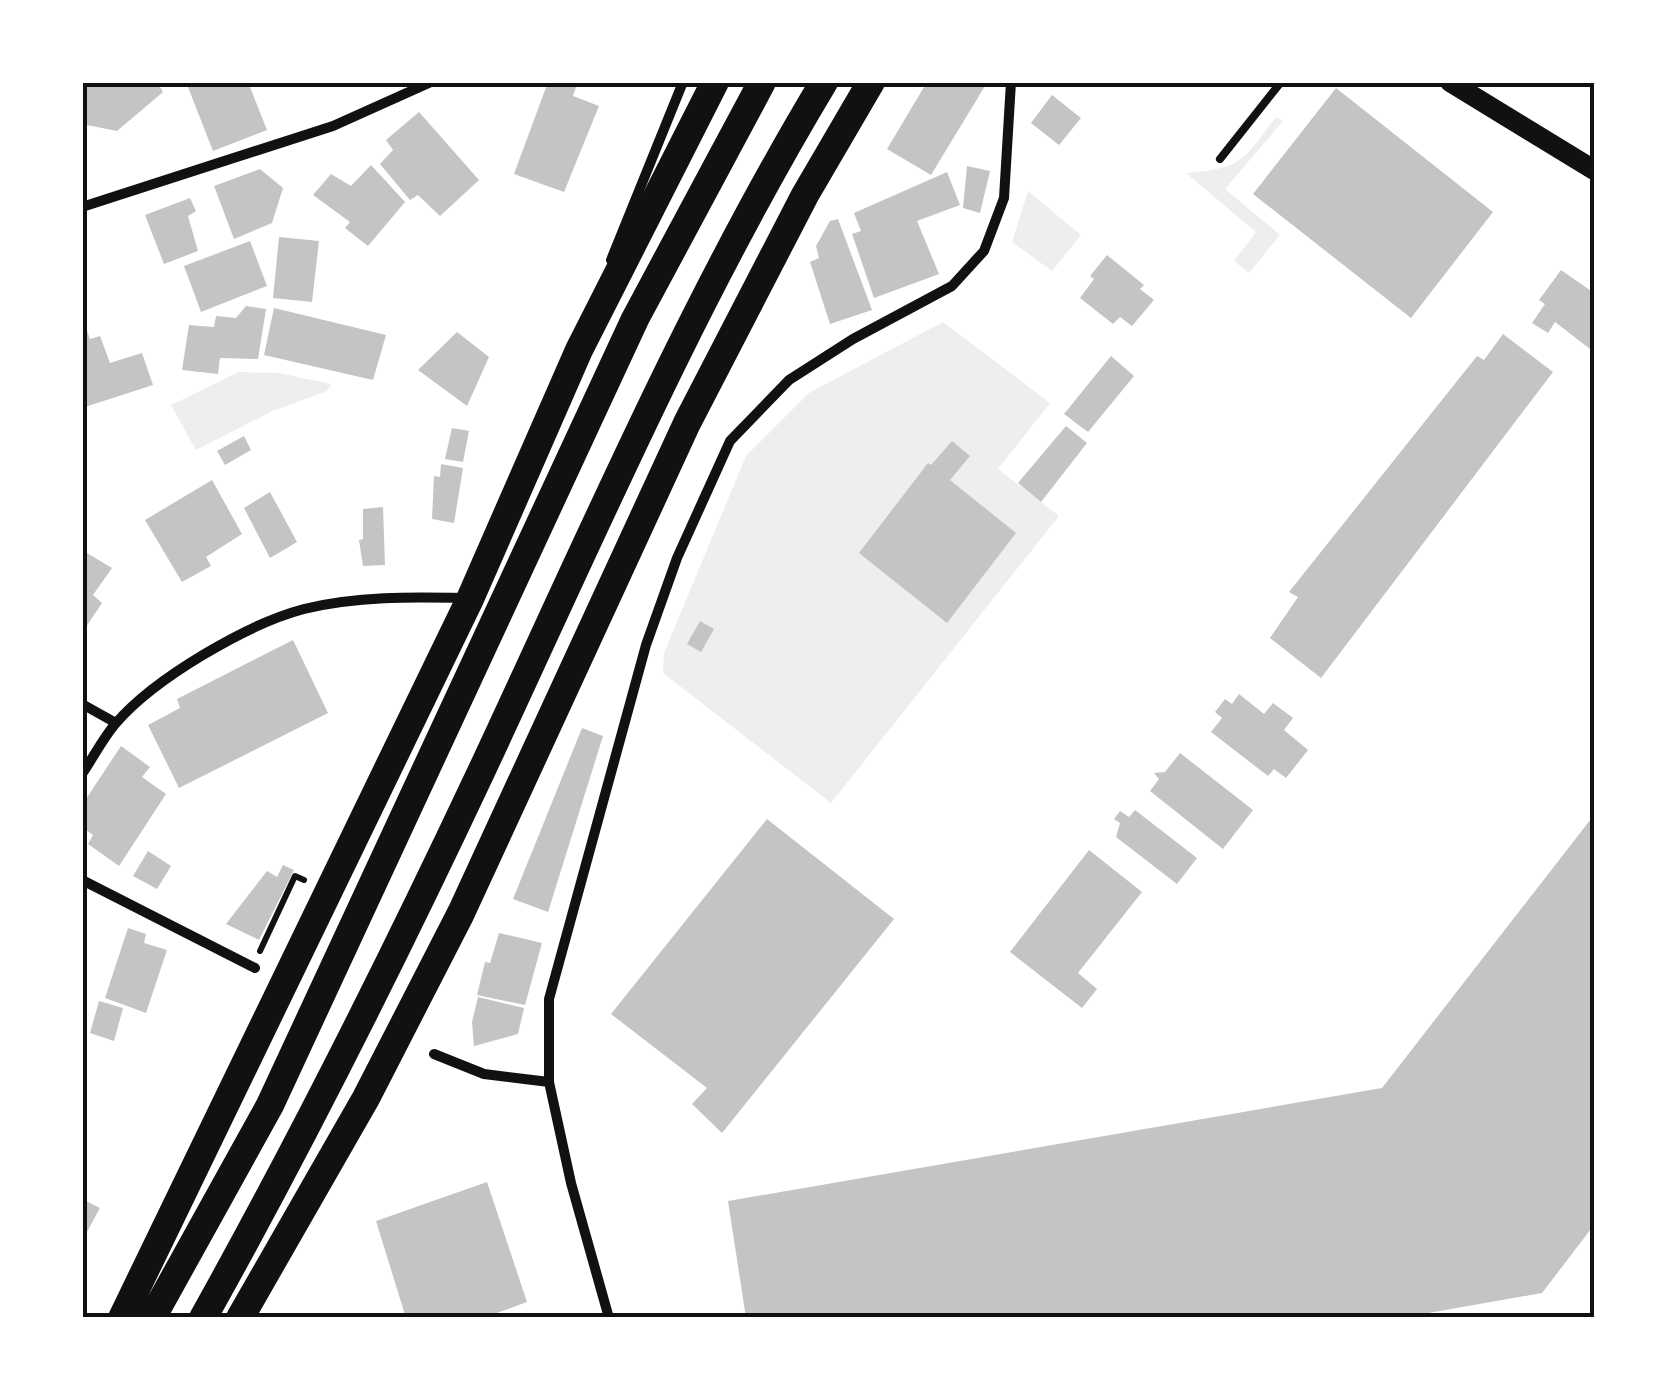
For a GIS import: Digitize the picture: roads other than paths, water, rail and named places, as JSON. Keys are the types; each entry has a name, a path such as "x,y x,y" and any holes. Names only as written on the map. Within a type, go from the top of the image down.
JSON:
{"highway":[{"path":"122,1318 470,598 579,350 715,82"},
{"path":"152,1318 270,1105 635,320 762,82"},
{"path":"203,1318 344,1056 481,771 645,412 724,259 824,82"},
{"path":"240,1318 366,1098 418,998 687,423 805,194 871,82"}],"main road":[{"path":"1450,82 1594,170"}],"street":[{"path":"82,207 332,126 432,82"},
{"path":"579,350 628,211 682,82"},
{"path":"610,1318 571,1183 548,1082 550,999 559,952 625,717 677,558 730,441 789,380 853,338 952,286 984,251 1004,198 1011,82"},
{"path":"82,774 116,722 169,677 236,639 302,610 369,598 470,598"},
{"path":"82,704 116,722"},
{"path":"82,880 253,968"},
{"path":"434,1054 484,1074 548,1082"}],"lane":[{"path":"1220,158 1281,82"}]}
